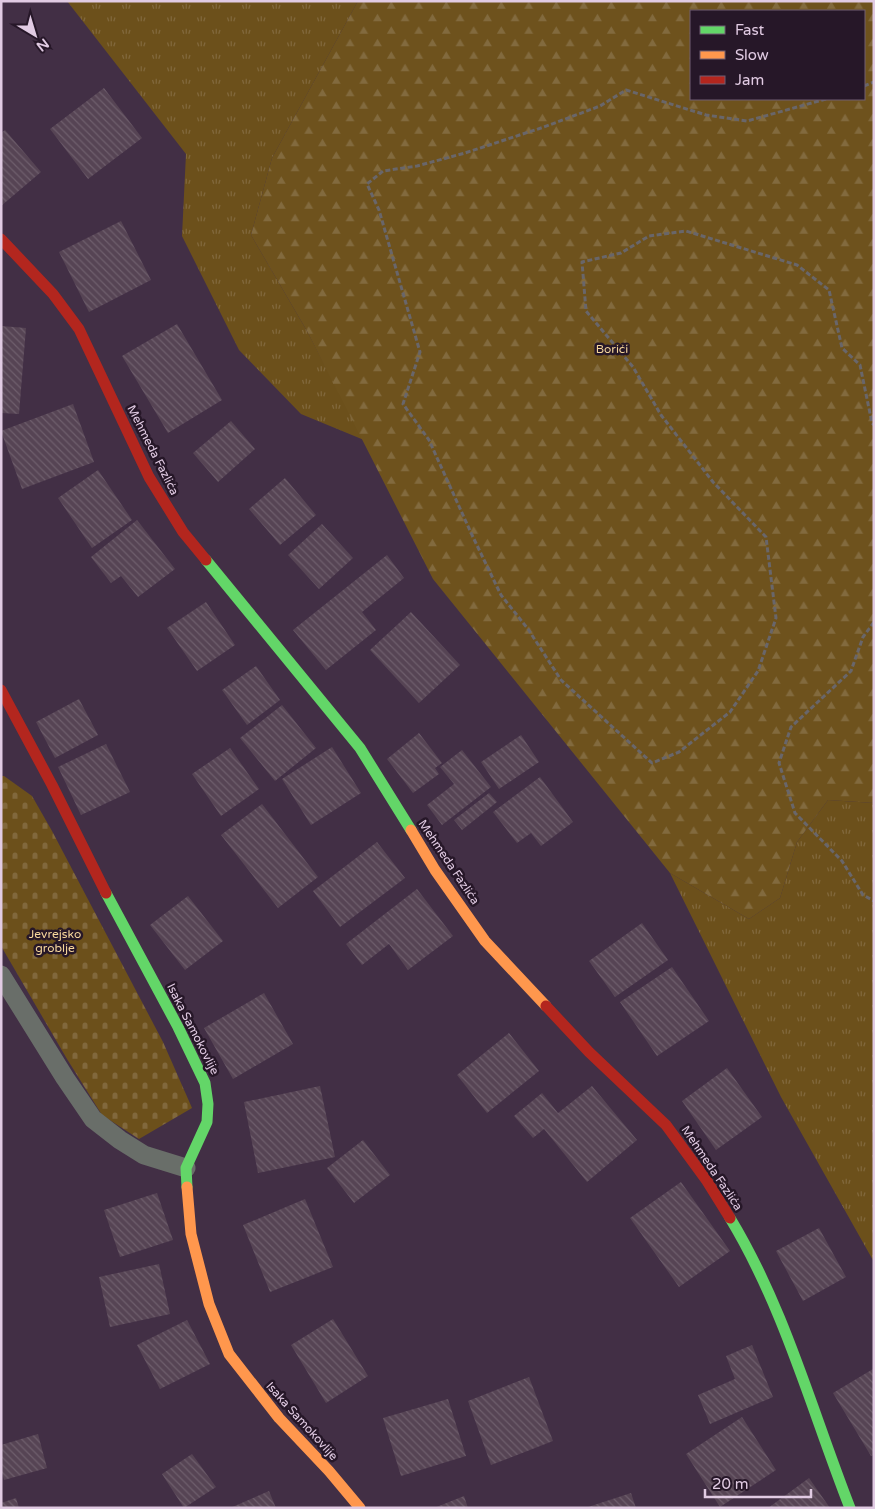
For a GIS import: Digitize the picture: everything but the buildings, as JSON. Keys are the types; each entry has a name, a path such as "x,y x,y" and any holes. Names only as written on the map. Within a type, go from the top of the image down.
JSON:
{"street":[{"name":"Mehmeda Fazlića","path":"1,239 53,294 79,329 149,477 183,532 360,748 435,870 485,941 590,1052 666,1125 707,1180 745,1242 784,1328 827,1450 850,1508"},
{"name":"Isaka Samokovlije","path":"1,690 52,785 99,880 178,1027 205,1083 208,1104 207,1122 186,1168 191,1234 209,1304 229,1354 279,1418 329,1470 360,1508"}],"lane":[{"path":"1,975 65,1078 93,1119 120,1140 144,1155 186,1168"}],"path":[{"path":"822,100 747,121 706,114 626,90 600,106 544,127 465,153 417,166 383,171 367,184 380,210 420,352 403,404 429,440 501,595 528,629 561,680 652,763 679,752 730,712 758,670 776,618 766,538 713,482 661,415 633,367 586,311 582,262 621,253 649,236 686,231 797,265 829,290 842,348 860,365 874,425"},
{"path":"874,622 863,637 851,671 791,727 779,762 795,814 842,861 863,895 874,901"}],"green space":[{"path":"67,1 358,1 272,158 251,235 307,331 364,440 301,414 239,350 182,236 186,154"},
{"name":"Borići","path":"358,1 874,1 874,803 828,800 797,842 780,898 749,919 670,873 433,579 307,331 251,235 272,158"},
{"name":"Jevrejsko groblje","path":"1,776 4,776 32,796 163,1042 192,1108 139,1139 102,1115 1,946"},
{"path":"828,800 874,803 874,1262 781,1097 670,873 749,919 780,898 797,842"}],"traffic: fast":[{"path":"206,560 360,748 411,830"},
{"path":"106,893 178,1027 205,1083 208,1104 207,1122 186,1168 187,1187"},
{"path":"730,1218 749,1252 782,1323 850,1508"}],"traffic: slow":[{"path":"411,830 435,870 485,941 546,1006"},
{"path":"187,1187 191,1234 209,1304 229,1354 279,1418 329,1471 360,1508"}],"traffic: jam":[{"path":"1,239 53,294 79,329 149,477 183,532 206,560"},
{"path":"1,690 52,785 106,893"},
{"path":"546,1006 589,1052 666,1125 707,1181 730,1218"}]}
